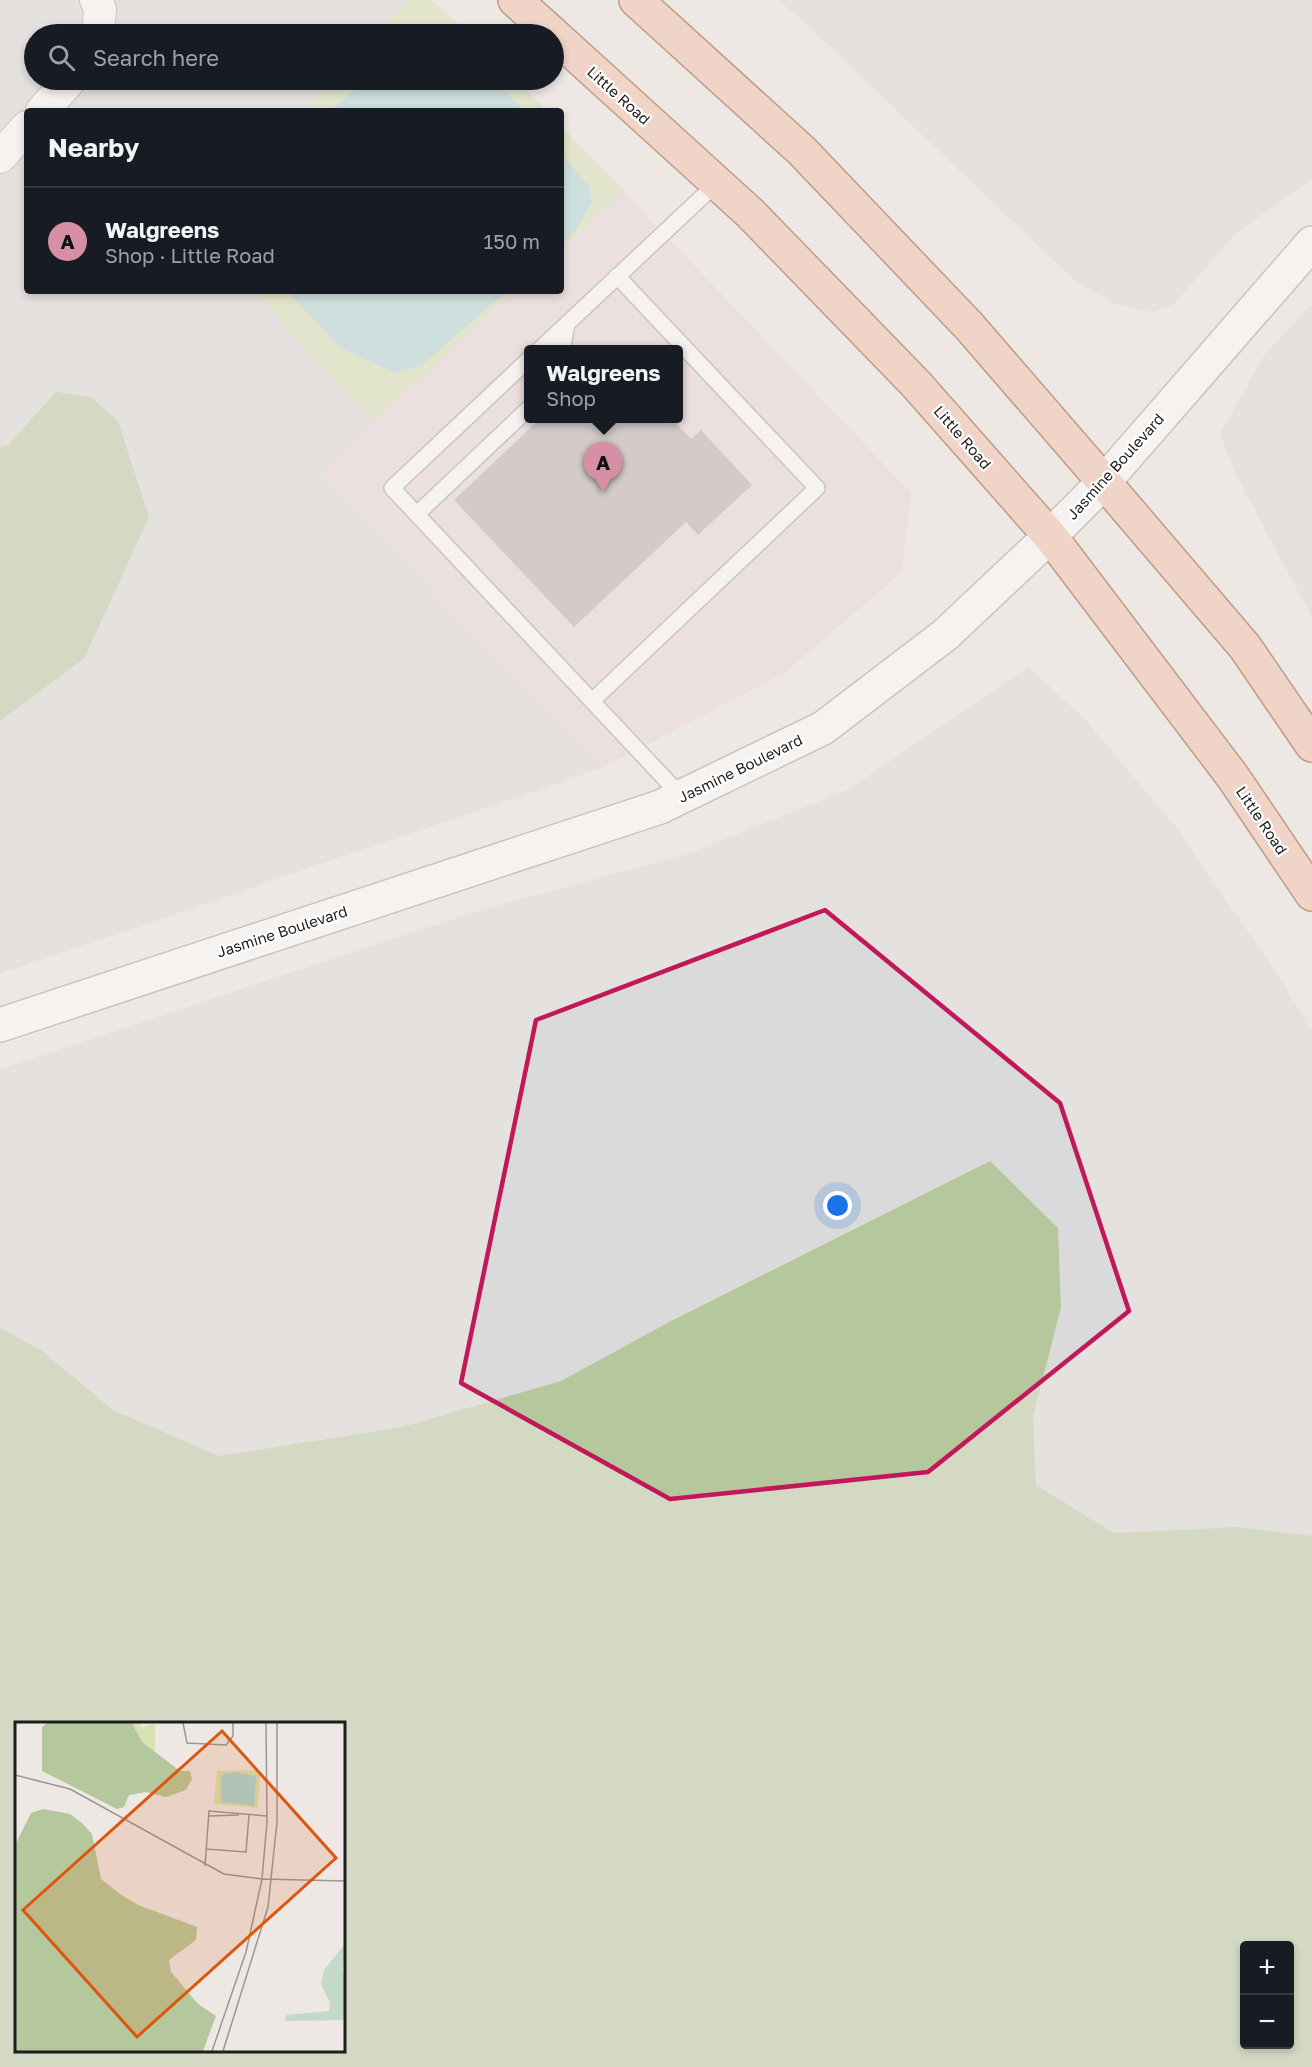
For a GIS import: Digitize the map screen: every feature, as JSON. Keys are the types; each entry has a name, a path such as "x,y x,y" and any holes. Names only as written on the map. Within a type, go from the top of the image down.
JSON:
{"main road":[{"name":"Little Road","path":"515,0 541,24"},
{"path":"636,0 802,151 969,326 1245,647 1312,745"},
{"name":"Little Road","path":"564,45 750,213 916,384 1050,536 1233,777 1312,894"}],"street":[{"path":"96,0 100,9 99,24"},
{"path":"45,108 61,90"},
{"path":"0,157 24,130"},
{"name":"Jasmine Boulevard","path":"0,1025 660,807 823,728 945,635 1050,536 1104,482 1312,243"}],"lane":[{"path":"544,345 717,183"},
{"path":"617,276 682,345"},
{"path":"563,345 567,324"},
{"path":"592,701 817,488 683,346"},
{"path":"524,364 392,488 682,797"},
{"path":"417,514 524,413"}],"highlighted area":[{"path":"825,910 1060,1103 1129,1311 928,1472 670,1499 461,1383 536,1020"}],"shaded area":[{"path":"0,0 407,0 385,24 24,24 24,90 327,90 310,108 24,108 24,294 256,294 373,422 322,476 602,768 0,974 0,721 84,659 0,454"},
{"path":"778,0 1312,0 1312,179 1235,234 1174,304 1154,312 1117,305 1074,280 803,21"},
{"path":"564,129 911,493 901,573 784,673 602,768 321,476 373,422 256,294 564,294"},
{"path":"1312,304 1312,618 1234,471 1220,434 1265,354"},
{"path":"1028,667 1083,717 1176,827 1275,971 1312,1030 1312,1536 1238,1527 1114,1533 1036,1485 1033,1417 1061,1308 990,1161 671,1321 561,1381 402,1427 219,1456 113,1410 41,1350 0,1328 0,1069 481,910 687,854 849,789"}],"green space":[{"path":"407,0 431,0 459,24 385,24"},
{"path":"327,90 527,90 544,108 310,108"},
{"path":"564,129 624,191 564,246"},
{"path":"256,294 512,294 373,422"},
{"path":"56,392 91,397 118,421 149,517 84,659 0,721 0,447 8,445"},
{"path":"990,1161 1058,1228 1061,1308 1033,1417 1036,1485 1114,1533 1238,1527 1312,1536 1312,2067 0,2067 0,1328 41,1350 113,1410 219,1456 402,1427 561,1381 671,1321"}],"water":[{"path":"354,90 505,90 521,108 333,108"},
{"path":"564,157 589,186 592,202 575,232 564,241"},
{"path":"290,294 504,294 421,366 395,373 339,347"}],"building":[{"path":"536,423 676,423 691,439 701,430 752,485 698,535 686,522 574,627 454,500"}],"place":[{"name":"Walgreens","path":"603,492"}]}
